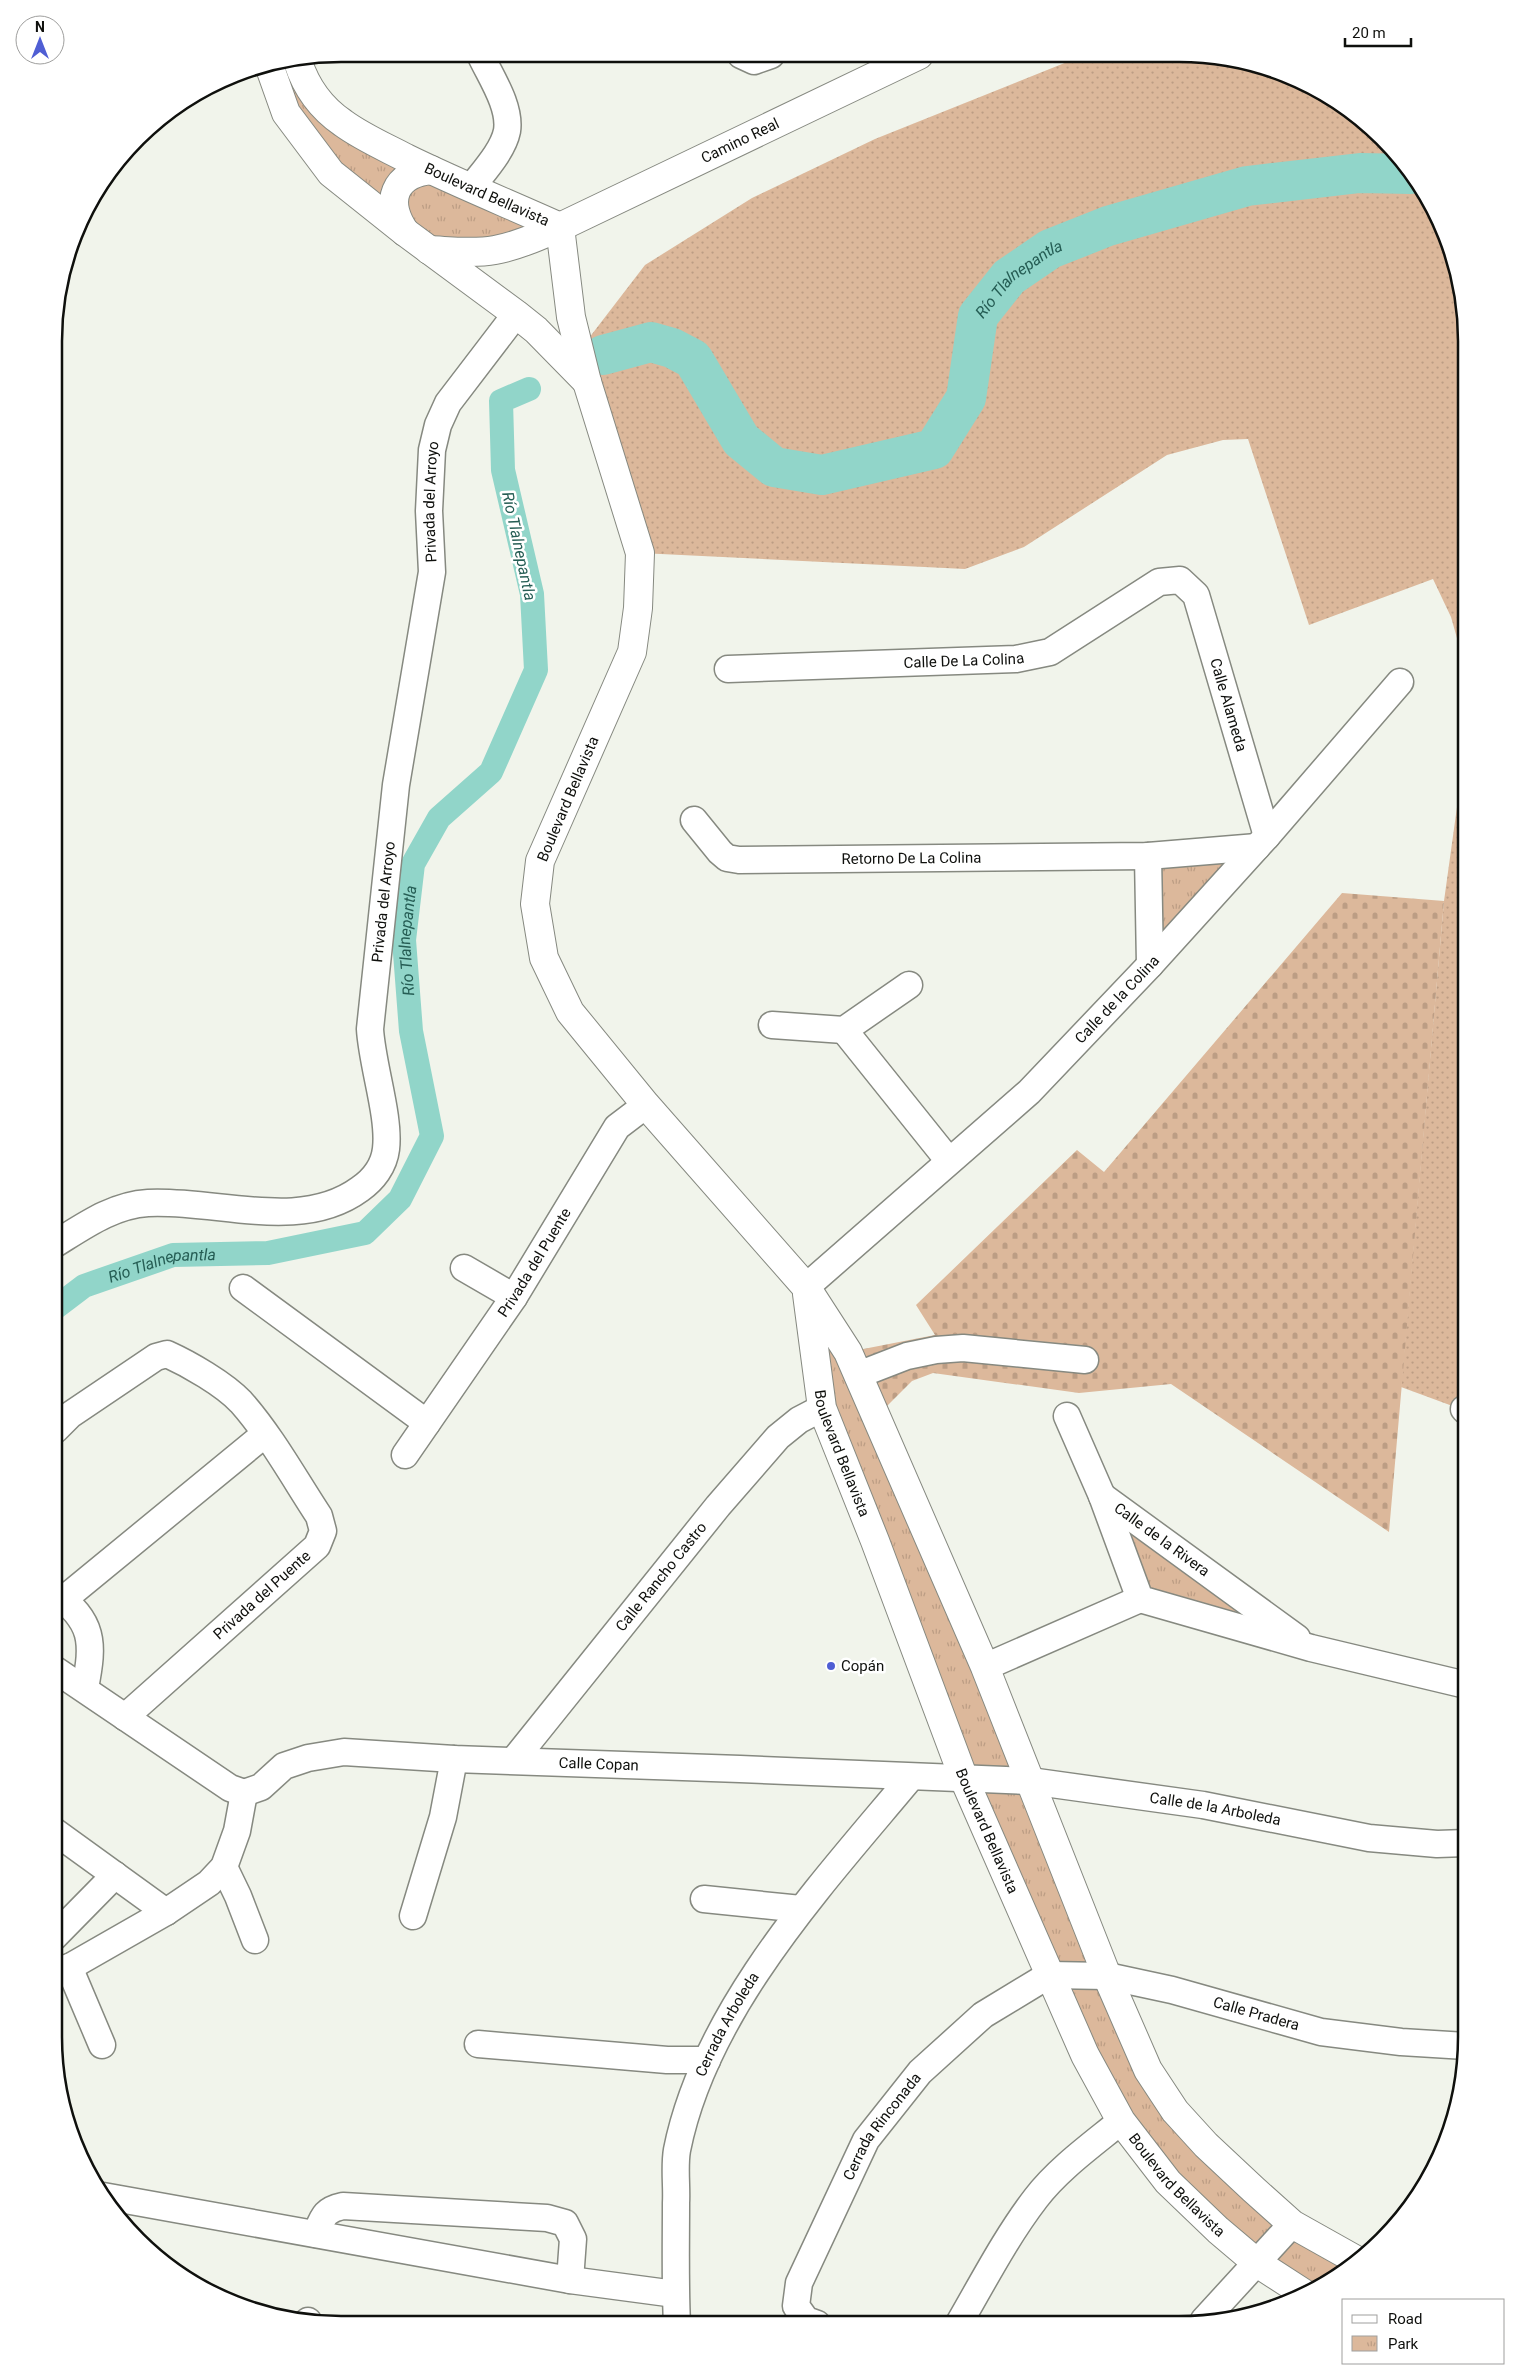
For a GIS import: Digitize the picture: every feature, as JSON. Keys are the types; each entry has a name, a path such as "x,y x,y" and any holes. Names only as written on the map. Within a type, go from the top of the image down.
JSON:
{"main road":[{"name":"Camino Real","path":"429,250 468,253 495,250 560,227 904,62"},
{"name":"Boulevard Bellavista","path":"299,66 304,82 318,100 341,122 364,137 471,188 560,227 571,317 583,376 640,553 638,608 632,652 540,860 535,904 544,958 570,1012 646,1105 806,1288 848,1352 985,1667 1107,1976 1148,2070 1175,2110 1206,2144 1292,2224 1351,2257"},
{"name":"Boulevard Bellavista","path":"271,72 286,113 331,173 405,232 516,314 583,376"},
{"path":"405,232 395,211 395,194 400,184 408,175 432,170"},
{"name":"Boulevard Bellavista","path":"806,1288 822,1408 875,1541 964,1779 1085,2055 1120,2122 1168,2182 1218,2230 1257,2263 1298,2290"}],"street":[{"path":"471,188 498,150 507,133 508,120 503,104 484,62"},
{"name":"Privada del Arroyo","path":"63,1239 106,1213 148,1203 308,1211 348,1198 374,1179 386,1150 383,1112 372,1055 370,1029 396,785 432,572 429,510 432,450 438,425 448,403 516,314"},
{"name":"Calle De La Colina","path":"728,669 1016,659 1050,652 1159,582 1180,580"},
{"name":"Calle Alameda","path":"1180,580 1196,596 1262,841"},
{"name":"Calle de la Colina","path":"806,1288 1028,1092 1150,965 1262,841 1400,682"},
{"name":"Retorno De La Colina","path":"694,820 726,858 739,860 1148,856 1262,841"},
{"path":"1148,856 1150,965"},
{"path":"772,1024 844,1030 910,985"},
{"path":"844,1030 949,1161"},
{"name":"Privada del Puente","path":"405,1456 514,1297 617,1128 646,1105"},
{"path":"464,1268 514,1297"},
{"path":"243,1288 427,1423"},
{"path":"858,1375 907,1356 936,1350 963,1348 1085,1360"},
{"name":"Privada del Puente","path":"63,1422 70,1415 156,1357 167,1354 214,1381 240,1401 265,1434 319,1516 323,1531 317,1546 125,1716"},
{"name":"Calle Rancho Castro","path":"514,1760 718,1506 778,1437 799,1420 822,1408"},
{"path":"1067,1416 1102,1496"},
{"path":"63,1593 265,1434"},
{"name":"Calle de la Rivera","path":"1102,1496 1140,1599 1312,1648 1458,1683"},
{"name":"Calle de la Rivera","path":"1102,1496 1312,1648"},
{"path":"985,1667 1140,1599"},
{"path":"63,1600 88,1628 91,1659 85,1688"},
{"path":"63,1675 230,1788 244,1793 237,1831 224,1867 209,1883 166,1912 63,1970"},
{"name":"Calle Copan","path":"244,1793 261,1787 284,1766 308,1758 344,1752 454,1759 964,1779"},
{"path":"413,1916 443,1817 454,1759"},
{"name":"Cerrada Arboleda","path":"676,2316 677,2152 689,2105 707,2060 789,1908 911,1777"},
{"name":"Calle de la Arboleda","path":"964,1779 1030,1781 1203,1805 1369,1838 1437,1844 1458,1843"},
{"path":"63,1838 166,1912"},
{"path":"224,1867 238,1896 255,1940"},
{"path":"63,1928 115,1876"},
{"path":"704,1899 789,1908"},
{"path":"63,1973 102,2045"},
{"name":"Calle Pradera","path":"1049,1975 1107,1976 1172,1990 1321,2032 1401,2042 1458,2045"},
{"name":"Cerrada Rinconada","path":"803,2316 796,2306 799,2283 866,2140 920,2072 983,2015 1049,1975"},
{"path":"478,2044 667,2060 707,2060"},
{"path":"963,2316 1020,2219 1037,2196 1082,2153 1120,2122"},
{"path":"113,2198 570,2280 676,2294"},
{"path":"316,2234 323,2217 331,2209 343,2206 547,2218 565,2223 573,2239 570,2280"},
{"path":"1208,2315 1231,2288 1257,2263 1292,2224"}],"green space":[{"path":"1067,62 1178,62 1215,65 1251,72 1302,91 1348,120 1376,144 1400,172 1429,218 1443,252 1455,305 1458,342 1458,642 1451,617 1433,579 1309,625 1248,439 1223,440 1167,455 1024,547 965,569 640,553 579,351 645,265 752,198 875,139"},
{"path":"300,66 318,100 560,227 429,250 359,195 272,71"},
{"path":"1458,800 1458,1408 1401,1387 1444,901"},
{"path":"1257,847 1150,965 1148,856"},
{"path":"1342,893 1444,901 1389,1532 1171,1384 1079,1393 933,1373 912,1381 876,1417 848,1352 935,1335 916,1305 1077,1150 1104,1172"},
{"path":"806,1287 1175,2111 1347,2260 1302,2288 1300,2289 1121,2121 822,1408"},
{"path":"1102,1496 1311,1648 1140,1599"}],"waterway":[{"name":"Río Tlalnepantla","path":"603,355 651,342 672,348 693,359 741,440 774,467 822,475 934,449 966,398 978,316 1009,277 1050,249 1108,226 1247,186 1360,173 1401,174"},
{"name":"Río Tlalnepantla","path":"63,1302 84,1286 173,1255 268,1253 365,1233 400,1199 432,1136 411,1031 404,940 413,864 439,818 491,772 536,670 532,594 503,470 501,401 529,389"}],"place":[{"name":"Copán","path":"831,1666"}]}
